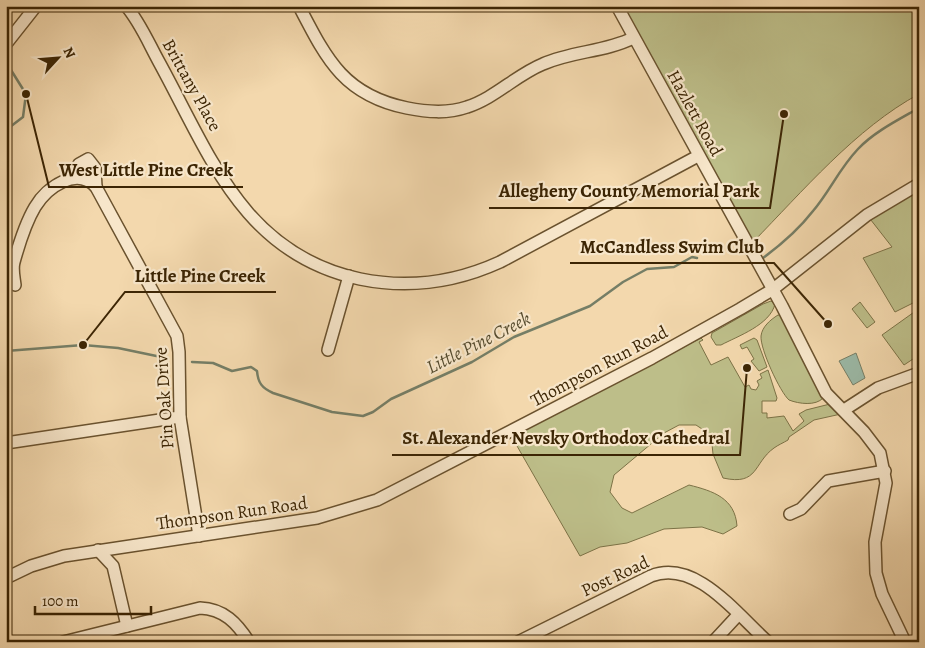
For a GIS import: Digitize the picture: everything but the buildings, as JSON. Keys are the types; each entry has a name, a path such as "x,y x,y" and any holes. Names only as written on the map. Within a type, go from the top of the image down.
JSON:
{"street":[{"path":"6,44 36,6"},
{"name":"Brittany Place","path":"126,6 240,205 268,233 287,248 317,265 349,276 376,282 414,285 444,281 468,275 500,262 698,156"},
{"path":"299,6 335,67 352,85 379,101 425,111 443,112 466,107 545,62 617,46 633,38"},
{"name":"Hazlett Road","path":"616,6 772,290 826,393 844,410 876,447 885,471"},
{"name":"Pin Oak Drive","path":"15,285 14,263 34,210 48,192 73,177 79,164 88,160 95,168 96,187 177,336 180,417 199,536"},
{"path":"73,177 86,179 96,187"},
{"name":"Thompson Run Road","path":"6,578 47,560 122,546 317,518 377,500 661,353 772,290 862,220 919,184"},
{"path":"328,350 349,276"},
{"path":"844,410 878,388 919,373"},
{"path":"6,443 180,417"},
{"path":"790,514 801,509 828,481 885,471 885,491 875,542 875,566 882,594 905,642"},
{"path":"112,566 115,556 122,546"},
{"path":"98,550 112,566 127,626"},
{"name":"Post Road","path":"518,642 645,579 666,572 688,575 704,584 768,642"},
{"path":"63,642 187,610 208,609 231,619 249,642"},
{"path":"713,642 738,615"}],"green space":[{"path":"620,6 919,6 919,94 873,124 810,182 753,242"},
{"path":"919,184 919,300 895,312 863,258 892,247 867,215"},
{"path":"771,301 775,304 772,311 760,324 721,345 716,345 711,337 712,333"},
{"path":"860,302 875,322 867,328 852,309"},
{"path":"917,310 919,313 919,355 904,365 882,335"},
{"path":"778,315 782,316 823,398 820,401 807,404 789,400 776,380 767,360 761,336 767,324"},
{"path":"701,338 703,340 699,342 711,365 728,357 745,387 749,385 751,389 756,390 759,385 757,381 762,378 760,374 768,370 777,398 776,401 762,401 762,413 767,413 767,418 784,416 793,431 804,421 799,414 806,410 830,404 841,414 814,420 767,454 749,476 735,480 723,478 713,454 711,435 696,425 679,425 664,433 614,475 610,492 622,508 632,513 689,485 714,493 727,502 735,516 737,526 723,534 702,527 664,529 627,543 600,547 580,556 509,432"},
{"path":"754,338 757,340 767,367 759,371 751,361 754,359 747,347 742,349 740,345"}],"shaded area":[{"path":"856,353 865,378 853,385 839,361"}],"waterway":[{"path":"6,62 26,94 23,117 6,130"},
{"name":"Little Pine Creek","path":"763,258 808,218 825,196 845,164 864,143 919,108"},
{"name":"Little Pine Creek","path":"192,362 213,363 232,371 251,367 257,371 261,385 273,393 332,412 363,416 373,412 391,399 472,362 514,337 590,306 623,282 647,269 674,267 692,257 697,258"},
{"name":"Little Pine Creek","path":"6,351 83,345 118,348 166,358"}],"place":[{"name":"West Little Pine Creek","path":"26,94"},
{"name":"Allegheny County Memorial Park","path":"784,114"},
{"name":"McCandless Swim Club","path":"828,324"},
{"name":"Little Pine Creek","path":"83,345"},
{"name":"St. Alexander Nevsky Orthodox Cathedral","path":"747,368"}]}
